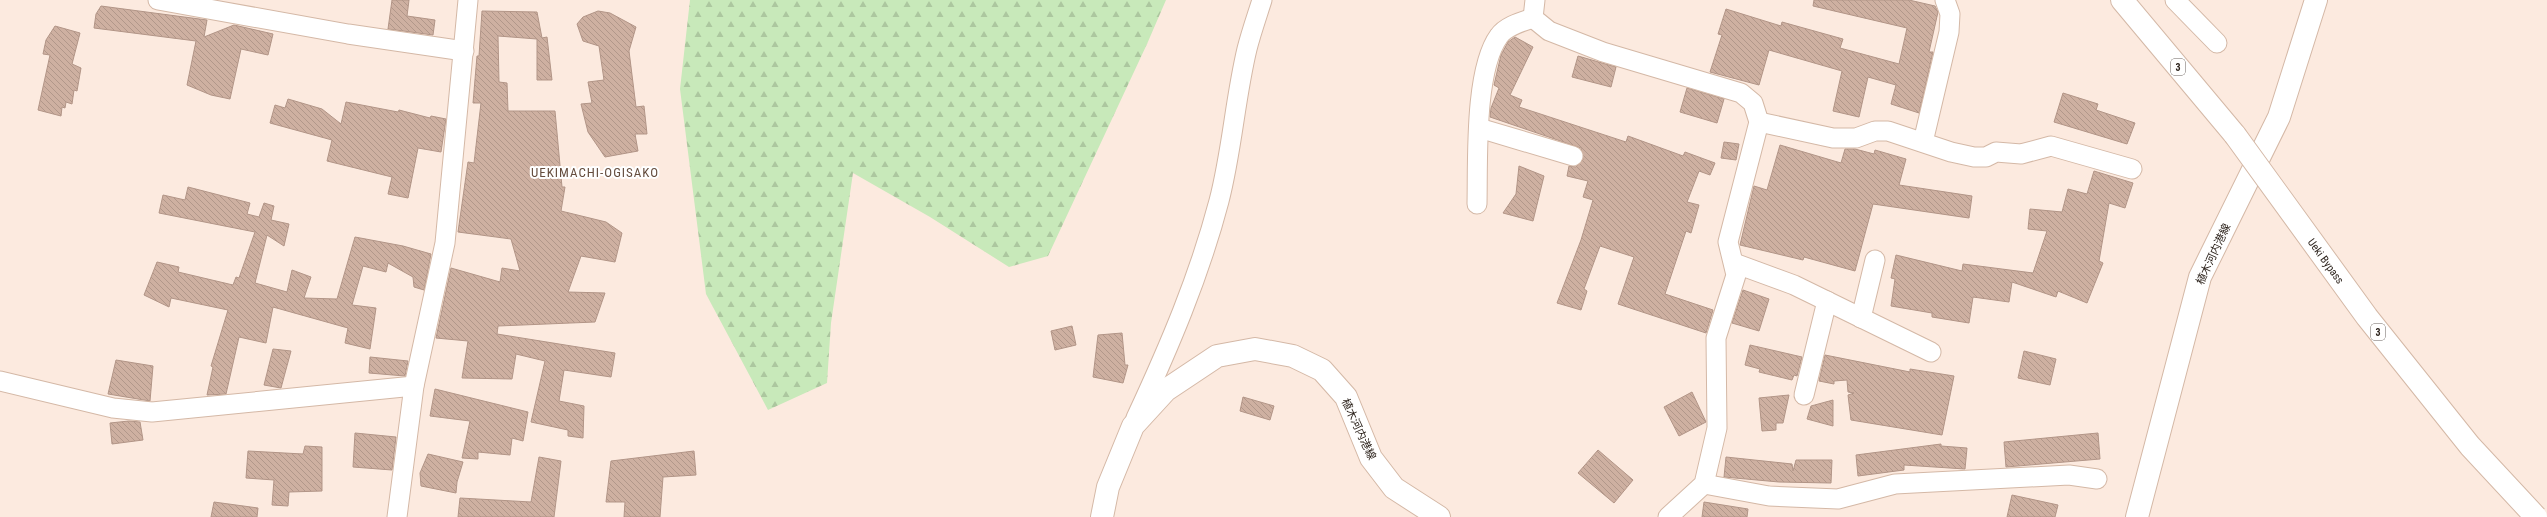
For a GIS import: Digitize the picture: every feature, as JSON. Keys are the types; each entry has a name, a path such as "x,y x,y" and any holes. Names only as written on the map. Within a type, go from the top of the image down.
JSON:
{"main road":[{"name":"Ueki Bypass","path":"2122,0 2235,135 2367,317 2470,446 2536,517"},
{"name":"植木河内港線","path":"2138,517 2200,277 2279,117 2316,0"},
{"name":"植木河内港線","path":"1102,517 1108,487 1133,426 1166,390 1217,356 1255,349 1293,356 1322,370 1346,398 1371,458 1394,488 1440,517"}],"street":[{"path":"158,0 348,34 464,51"},
{"path":"397,517 414,386 445,243 459,80 464,51 468,0"},
{"path":"1133,426 1173,338 1200,266 1219,201 1232,143 1247,50 1262,0"},
{"path":"1923,142 1949,32 1950,14 1946,0"},
{"path":"2175,0 2217,43"},
{"path":"1477,204 1479,128 1484,75 1490,52 1499,36 1534,9 1549,32 1603,52 1741,93 1753,103 1759,122 1728,242 1736,275 1716,338 1717,428 1704,484 1668,517"},
{"path":"1759,122 1833,138 1856,138 1875,131 1888,131 1951,152 1974,157 1986,157 1996,152 2021,154 2050,146 2132,169"},
{"path":"1479,128 1573,156"},
{"path":"1861,318 1875,260"},
{"path":"1734,263 1794,285 1931,352"},
{"path":"1804,395 1827,301"},
{"path":"0,381 113,408 152,412 414,386"},
{"path":"1704,484 1769,496 1838,499 1895,484 2069,475 2096,479"}],"green space":[{"path":"690,0 1166,0 1048,256 1009,267 930,217 853,173 831,323 827,383 768,410 706,294 680,89"}],"building":[{"path":"392,0 409,0 407,16 435,20 433,35 388,29"},
{"path":"1814,0 1909,0 1935,6 1938,12 1929,52 1933,52 1919,113 1891,104 1896,85 1868,77 1859,117 1833,111 1842,71 1769,50 1759,85 1710,72 1722,35 1718,34 1726,9 1781,26 1782,22 1843,39 1840,48 1899,64 1907,28 1813,6"},
{"path":"101,6 207,20 204,37 234,25 273,34 268,55 241,49 230,99 211,95 187,85 196,41 94,28 96,14"},
{"path":"482,11 537,12 542,38 547,37 552,80 537,80 537,39 498,36 499,82 507,83 508,111 555,111 562,187 565,187 561,211 606,222 622,233 615,262 581,256 568,292 605,293 595,322 498,326 497,334 615,353 611,377 564,370 559,401 584,406 583,438 568,436 568,430 531,422 545,361 516,354 512,379 462,378 468,341 436,338 451,268 500,282 502,268 520,271 511,239 458,232 468,162 474,163 481,103 473,103 477,56 479,56"},
{"path":"598,11 610,13 636,27 629,51 636,107 644,106 647,134 635,134 638,151 605,157 588,132 581,104 592,103 588,82 604,80 599,46 583,41 577,24 583,17"},
{"path":"55,26 80,33 72,64 81,68 77,91 74,90 72,104 66,102 65,108 62,107 61,116 38,110 50,55 43,54 46,40"},
{"path":"1515,37 1533,47 1510,95 1522,100 1519,107 1626,142 1628,136 1683,156 1685,152 1715,163 1710,175 1699,171 1687,202 1699,205 1691,233 1686,231 1665,294 1713,310 1706,333 1618,304 1634,257 1600,246 1584,289 1587,291 1581,310 1557,303 1581,240 1593,200 1583,197 1588,181 1567,176 1569,166 1576,167 1583,160 1581,148 1490,117 1491,108 1499,88 1494,85 1501,55 1508,42"},
{"path":"1578,56 1616,67 1611,87 1572,77"},
{"path":"1687,88 1724,99 1717,123 1680,112"},
{"path":"2063,93 2098,104 2096,110 2135,123 2127,144 2054,122"},
{"path":"288,99 322,109 341,124 346,102 398,112 399,110 430,118 431,116 446,119 441,152 418,148 408,198 388,194 392,177 327,161 332,140 270,123 275,105 285,108"},
{"path":"1724,142 1739,144 1736,160 1721,158"},
{"path":"1780,145 1841,163 1845,149 1855,149 1874,154 1875,150 1906,159 1899,185 1972,196 1969,218 1873,204 1855,271 1804,257 1803,260 1740,245 1754,186 1767,190"},
{"path":"1519,166 1544,176 1533,221 1503,213 1516,194"},
{"path":"2094,171 2133,183 2125,208 2109,203 2099,261 2103,263 2087,303 2058,291 2056,297 2012,282 2009,302 1973,297 1969,323 1932,317 1932,313 1891,306 1895,279 1891,278 1896,255 1962,271 1963,264 2033,273 2047,231 2028,229 2030,209 2062,212 2068,189 2087,194"},
{"path":"188,187 250,203 247,214 259,217 264,203 274,206 271,220 289,224 284,246 267,235 255,283 287,292 292,270 311,277 304,298 337,299 355,237 403,246 431,254 424,290 414,287 413,277 388,263 386,272 363,266 352,305 376,308 370,349 345,343 348,328 273,307 266,343 239,337 226,394 207,395 213,367 211,366 228,310 171,298 169,307 144,295 157,262 179,267 178,272 233,285 236,277 239,278 255,232 159,213 163,195 185,200"},
{"path":"1743,290 1769,299 1759,331 1732,323"},
{"path":"1072,326 1076,345 1055,350 1051,331"},
{"path":"1122,333 1125,365 1128,365 1123,383 1093,377 1098,335"},
{"path":"1750,345 1802,357 1797,376 1794,375 1792,380 1759,372 1760,369 1745,365"},
{"path":"273,349 291,351 281,388 264,385"},
{"path":"2024,351 2056,359 2050,385 2018,378"},
{"path":"1825,355 1910,372 1910,369 1954,376 1942,435 1851,420 1848,395 1854,393 1848,392 1847,380 1834,381 1834,384 1819,381"},
{"path":"370,357 408,361 405,376 369,373"},
{"path":"116,360 153,366 150,401 108,394"},
{"path":"435,389 528,412 523,441 512,438 510,455 478,452 478,459 462,458 470,421 430,416"},
{"path":"1692,392 1706,422 1679,436 1664,407"},
{"path":"1789,395 1783,423 1776,423 1776,430 1762,431 1759,398"},
{"path":"1243,397 1274,406 1270,420 1240,411"},
{"path":"1833,400 1833,426 1807,419 1811,406"},
{"path":"129,421 140,422 143,440 112,444 110,423"},
{"path":"355,433 396,437 392,470 353,467"},
{"path":"2098,433 2100,459 2006,467 2004,442"},
{"path":"1941,444 1941,446 1967,448 1965,469 1904,465 1904,470 1858,476 1856,455"},
{"path":"305,446 322,447 322,491 289,492 288,506 272,505 274,480 246,478 248,451 303,454"},
{"path":"1598,450 1633,480 1614,503 1578,473"},
{"path":"694,451 696,475 663,477 660,517 624,517 625,502 606,502 611,461"},
{"path":"428,454 463,462 457,482 456,493 421,486 420,473"},
{"path":"539,457 561,461 554,517 458,517 460,498 531,502"},
{"path":"1726,457 1792,464 1793,471 1796,460 1832,460 1831,483 1779,482 1724,477"},
{"path":"2012,495 2058,505 2055,517 2007,517"},
{"path":"214,502 258,508 257,517 211,517"},
{"path":"1704,502 1748,509 1747,517 1702,517"}],"district":[{"name":"UEKIMACHI-OGISAKO","path":"595,172"}]}
